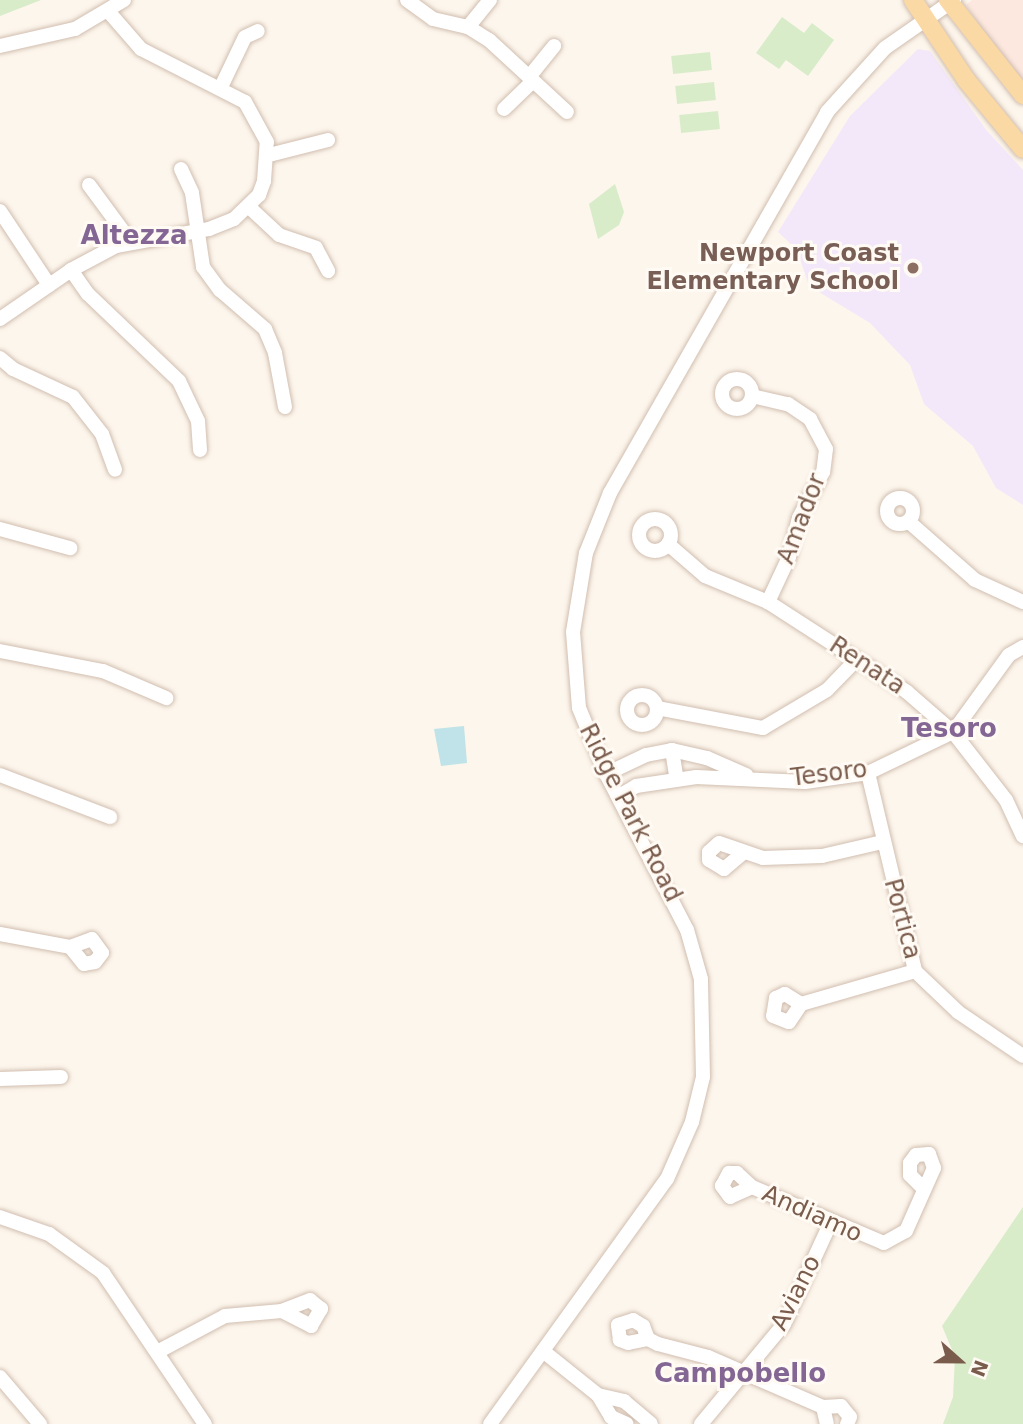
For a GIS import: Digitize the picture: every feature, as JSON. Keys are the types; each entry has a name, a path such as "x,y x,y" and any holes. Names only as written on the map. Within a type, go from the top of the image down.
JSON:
{"main road":[{"path":"913,0 967,81 1023,149"},
{"path":"950,0 1023,95"}],"street":[{"path":"0,46 75,29 124,0"},
{"path":"407,0 433,19 468,27 567,112"},
{"path":"468,27 490,0"},
{"name":"Ridge Park Road","path":"490,1424 667,1179 689,1132 703,1077 705,1012 694,950 682,918 606,774 579,708 572,662 578,583 602,510 827,112 857,74 950,0"},
{"path":"0,319 71,270 131,242 220,226 249,207 264,181 269,155 255,114 221,87 141,49 108,11"},
{"path":"221,87 245,37 258,31"},
{"path":"503,109 531,79 555,46"},
{"path":"269,155 328,140"},
{"path":"181,169 192,193 198,254 210,279 257,319 271,340 285,407"},
{"path":"89,185 131,242"},
{"path":"249,207 279,235 316,248 328,271"},
{"path":"0,211 49,285"},
{"path":"71,270 88,295 179,381 198,421 200,450"},
{"path":"0,358 13,369 73,397 102,434 116,470"},
{"name":"Amador","path":"752,396 788,404 810,419 826,449 822,472 799,518 789,557 768,602"},
{"path":"908,522 975,580 1023,602"},
{"path":"0,529 70,548"},
{"name":"Renata","path":"668,544 705,576 768,602 907,692 953,732 1006,800 1023,836"},
{"name":"Tesoro","path":"619,796 636,786 677,780 754,778 805,782 868,773 953,732 1009,655 1023,647"},
{"path":"0,651 103,671 166,698"},
{"path":"657,708 763,728 827,690 857,659"},
{"path":"672,750 677,780"},
{"name":"Tesoro","path":"606,774 646,755 672,750 708,758 754,778"},
{"name":"Portica","path":"868,773 882,842 915,971 958,1012 1023,1056"},
{"path":"0,775 110,817"},
{"path":"743,853 763,858 822,856 882,842"},
{"path":"0,934 70,947"},
{"path":"801,1004 915,971"},
{"path":"0,1079 61,1077"},
{"name":"Andiamo","path":"752,1187 875,1242 892,1242 905,1231 922,1187"},
{"path":"0,1217 49,1234 86,1258 120,1292 205,1424"},
{"name":"Aviano","path":"701,1424 784,1324 831,1222"},
{"path":"159,1351 225,1316 282,1311"},
{"path":"648,1339 744,1372 823,1407 847,1409 850,1417 847,1424"},
{"path":"543,1351 598,1395 611,1417 651,1424"},
{"path":"0,1377 40,1424"},
{"path":"823,1407 827,1424"}],"shaded area":[{"path":"972,0 1023,0 1023,90 966,5"},
{"name":"Newport Coast Elementary School","path":"918,49 930,51 987,131 1023,170 1023,505 996,488 973,446 924,404 910,365 870,323 809,286 797,250 778,232 850,116"}],"green space":[{"path":"0,0 41,0 0,16"},
{"path":"782,17 804,33 812,23 834,40 808,76 786,60 779,69 756,53"},
{"path":"710,52 712,70 673,74 671,56"},
{"path":"714,82 716,100 677,104 675,86"},
{"path":"718,111 720,129 681,133 679,115"},
{"path":"615,184 624,212 619,225 598,239 589,204"},
{"path":"1023,1207 1023,1424 943,1424 953,1397 955,1357 942,1326"}],"water":[{"path":"464,726 467,763 441,766 434,729"}],"place":[{"name":"Newport Coast Elementary School","path":"913,268"}],"district":[{"name":"Altezza","path":"134,236"},
{"name":"Tesoro","path":"949,729"},
{"name":"Campobello","path":"740,1374"}]}
